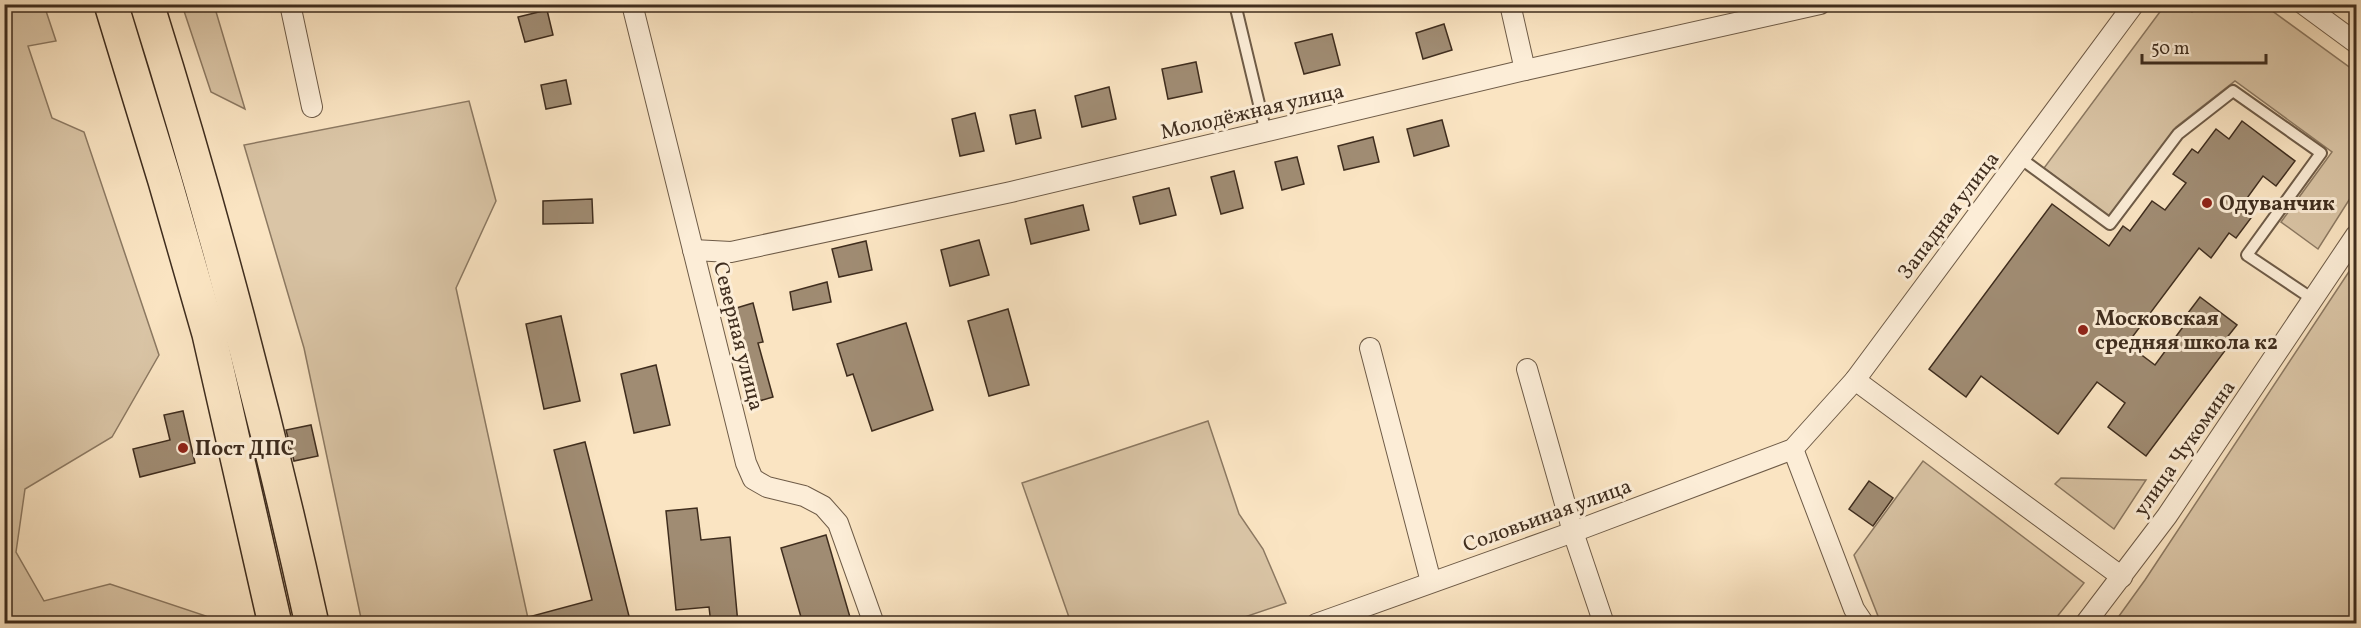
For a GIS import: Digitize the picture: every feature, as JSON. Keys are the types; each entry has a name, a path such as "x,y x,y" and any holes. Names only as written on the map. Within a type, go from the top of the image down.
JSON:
{"highway":[{"path":"111,4 209,334 274,624"},
{"path":"147,4 246,346 278,469 312,624"}],"street":[{"path":"290,4 312,107"},
{"name":"Северная улица","path":"632,4 746,463 753,479 766,487 804,496 823,506 838,523 874,624"},
{"path":"1510,4 1526,70"},
{"name":"Западная улица","path":"1793,449 1855,380 2134,4"},
{"path":"2303,4 2356,43"},
{"name":"Молодёжная улица","path":"693,250 731,252 1011,192 1526,70 1817,5"},
{"name":"улица Чукомина","path":"2085,624 2167,516 2356,235"},
{"path":"1370,348 1431,582"},
{"path":"1527,369 1573,532 1604,624"},
{"path":"1855,380 2122,577"},
{"path":"1793,449 1854,609 1864,624"},
{"name":"Соловьиная улица","path":"1316,624 1343,619 1431,582 1573,532 1793,449"}],"lane":[{"path":"1235,4 1266,133"},
{"path":"2020,158 2110,224 2178,134 2233,91 2321,153 2247,255 2314,300"}],"shaded area":[{"path":"4,5 44,5 56,41 28,46 52,118 84,132 159,355 112,437 25,489 16,552 44,601 110,584 206,616 208,623 5,623"},
{"path":"182,5 214,5 245,109 211,92"},
{"path":"2165,5 2181,5 2192,12 2198,5 2264,5 2356,72 2356,189 2318,249 2281,222 2332,152 2235,81 2176,127 2110,217 2044,168"},
{"path":"469,101 496,201 456,288 529,623 362,623 304,348 244,145"},
{"path":"2356,261 2356,623 2114,623 2145,580"},
{"path":"1208,421 1239,514 1263,549 1286,603 1227,623 1071,623 1022,483"},
{"path":"1923,461 2084,583 2052,623 1887,624 1878,616 1854,555"},
{"path":"2061,478 2146,480 2114,529 2055,484"}],"building":[{"path":"547,10 553,35 525,42 518,17"},
{"path":"1444,24 1452,50 1423,59 1416,33"},
{"path":"1332,34 1340,65 1304,74 1295,43"},
{"path":"1196,62 1202,92 1168,99 1162,69"},
{"path":"566,80 571,104 546,109 541,85"},
{"path":"1109,87 1116,119 1082,127 1075,96"},
{"path":"1035,110 1041,138 1016,144 1010,115"},
{"path":"975,113 984,151 960,156 952,119"},
{"path":"1442,120 1449,146 1414,156 1407,129"},
{"name":"Московская средняя школа к2","path":"2242,121 2295,161 2276,186 2263,176 2242,205 2254,214 2236,238 2229,233 2211,258 2199,248 2127,344 2155,365 2191,316 2188,313 2200,297 2237,325 2225,340 2230,344 2146,456 2108,427 2125,403 2097,382 2058,434 1981,376 1966,397 1929,369 2052,204 2109,246 2123,226 2130,231 2152,201 2165,210 2186,183 2173,174 2192,149 2198,153 2216,129 2229,139"},
{"path":"1373,137 1379,162 1344,170 1338,146"},
{"path":"1297,157 1304,184 1282,190 1275,162"},
{"path":"1234,171 1243,208 1221,214 1211,177"},
{"path":"1169,188 1176,215 1140,224 1133,197"},
{"path":"592,199 593,223 543,224 543,201"},
{"path":"1083,205 1089,230 1031,244 1025,219"},
{"path":"979,240 989,275 950,286 941,250"},
{"path":"866,241 872,270 839,277 832,249"},
{"path":"827,282 831,302 793,310 790,292"},
{"path":"753,303 763,342 758,343 773,397 756,402 733,309"},
{"path":"1008,309 1029,385 989,396 968,321"},
{"path":"561,316 580,401 544,409 526,324"},
{"path":"906,323 933,410 872,431 853,374 847,376 837,344"},
{"path":"656,365 670,425 634,433 621,374"},
{"path":"183,411 195,463 140,477 133,449 170,440 164,415"},
{"path":"311,425 318,456 294,461 286,430"},
{"path":"585,442 631,624 521,624 521,619 592,600 554,450"},
{"path":"1869,481 1893,498 1873,526 1849,509"},
{"path":"697,508 701,540 730,537 738,624 711,624 709,607 676,610 666,511"},
{"path":"826,535 852,624 803,624 781,548"}],"place":[{"name":"Одуванчик","path":"2207,203"},
{"name":"Московская средняя школа к2","path":"2083,330"},
{"name":"Пост ДПС","path":"183,448"}]}
